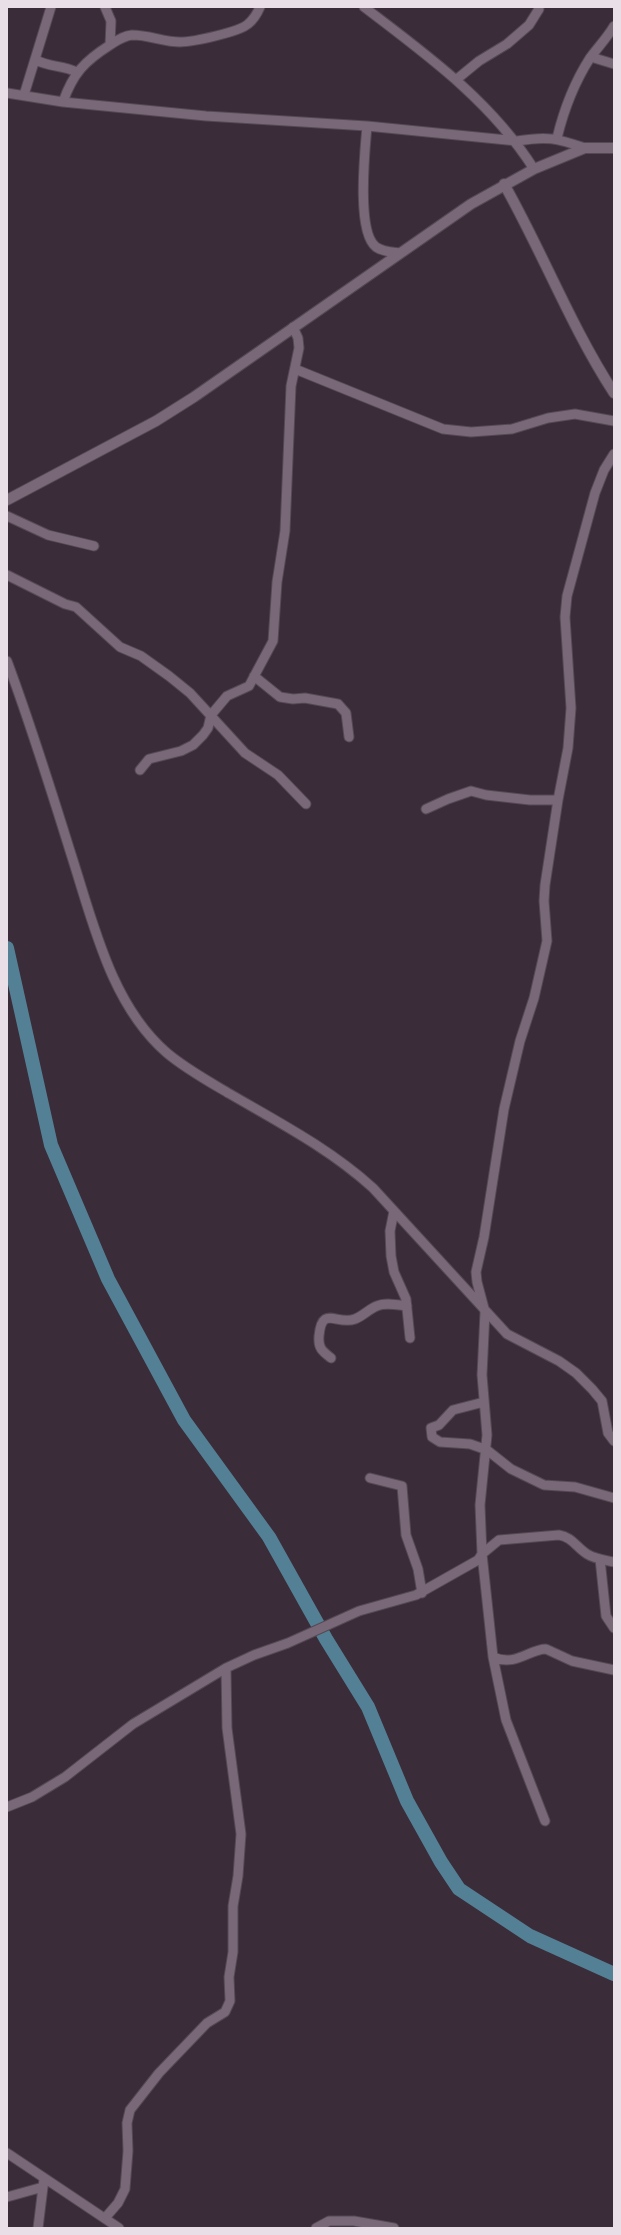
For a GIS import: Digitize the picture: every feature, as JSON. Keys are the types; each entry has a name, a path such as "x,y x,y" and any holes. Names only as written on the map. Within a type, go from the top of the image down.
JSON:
{"street":[{"path":"24,95 36,60 51,7"},
{"path":"105,7 112,21 110,45"},
{"path":"63,102 69,84 77,72 94,55 122,37 132,35 180,42 214,36 247,25 257,14 260,7"},
{"path":"364,7 457,79 516,141 534,169"},
{"path":"457,79 479,61 507,44 529,25 539,10"},
{"path":"557,138 569,94 590,58 609,36 614,26"},
{"path":"590,58 614,64"},
{"path":"36,60 48,66 63,66 77,72"},
{"path":"7,93 63,102 206,116 367,126 516,141 536,138 557,138 585,148 614,148"},
{"path":"367,126 363,171 364,210 371,240 376,247 387,252 400,253"},
{"path":"7,500 156,421 194,397 400,253 504,184 534,169 585,148"},
{"path":"504,184 530,229 585,347 614,393"},
{"path":"140,770 149,759 181,751 193,745 208,728 211,715 227,696 249,686 273,641 277,582 285,531 291,386 299,348 298,338 293,327"},
{"path":"295,369 443,429 471,432 512,429 548,418 575,414 614,421"},
{"path":"545,1821 506,1720 493,1657 482,1554 480,1506 486,1450 482,1375 485,1312 477,1282 476,1272 484,1237 504,1109 520,1041 534,998 547,941 544,901 558,800 568,748 570,708 564,617 566,596 595,493 604,470 614,454"},
{"path":"7,516 48,535 94,546"},
{"path":"7,575 83,611 120,647 141,656 190,693 245,753 278,775 306,804"},
{"path":"7,662 48,783 94,929 125,1000 137,1020 152,1039 186,1068 330,1153 374,1188 485,1312 507,1334 559,1361 576,1373 592,1388 602,1401 608,1433 614,1441"},
{"path":"254,676 280,697 293,699 305,698 338,704 346,714 349,737"},
{"path":"426,809 448,799 472,791 486,795 530,800 558,800"},
{"path":"394,1211 390,1231 390,1256 394,1272 407,1306 410,1338"},
{"path":"332,1358 320,1349 318,1343 320,1325 323,1320 328,1317 354,1319 378,1306 407,1306"},
{"path":"484,1402 453,1410 439,1425 431,1428 430,1433 435,1440 440,1442 470,1444 486,1450 511,1469 544,1485 576,1487 614,1498"},
{"path":"370,1478 402,1486 406,1535 418,1569 422,1593"},
{"path":"7,1807 32,1797 65,1777 133,1724 226,1668 254,1655 295,1640 359,1611 422,1593 478,1560 482,1554 499,1540 558,1535 565,1536 588,1554 600,1559 614,1562"},
{"path":"600,1559 606,1616 614,1628"},
{"path":"493,1657 508,1660 524,1657 541,1649 546,1649 572,1661 614,1670"},
{"path":"105,2218 118,2204 125,2189 128,2151 127,2123 130,2110 159,2073 207,2023 225,2012 230,2001 229,1977 233,1952 233,1906 237,1881 241,1834 228,1728 226,1668"},
{"path":"7,2153 43,2183 105,2218 119,2228"},
{"path":"7,2197 43,2183"},
{"path":"38,2228 43,2183"},
{"path":"316,2228 329,2221 354,2221 394,2228"}],"waterway":[{"path":"7,948 51,1145 108,1279 184,1420 269,1537 326,1639 368,1707 407,1801 441,1862 459,1889 530,1936 614,1974"}]}
